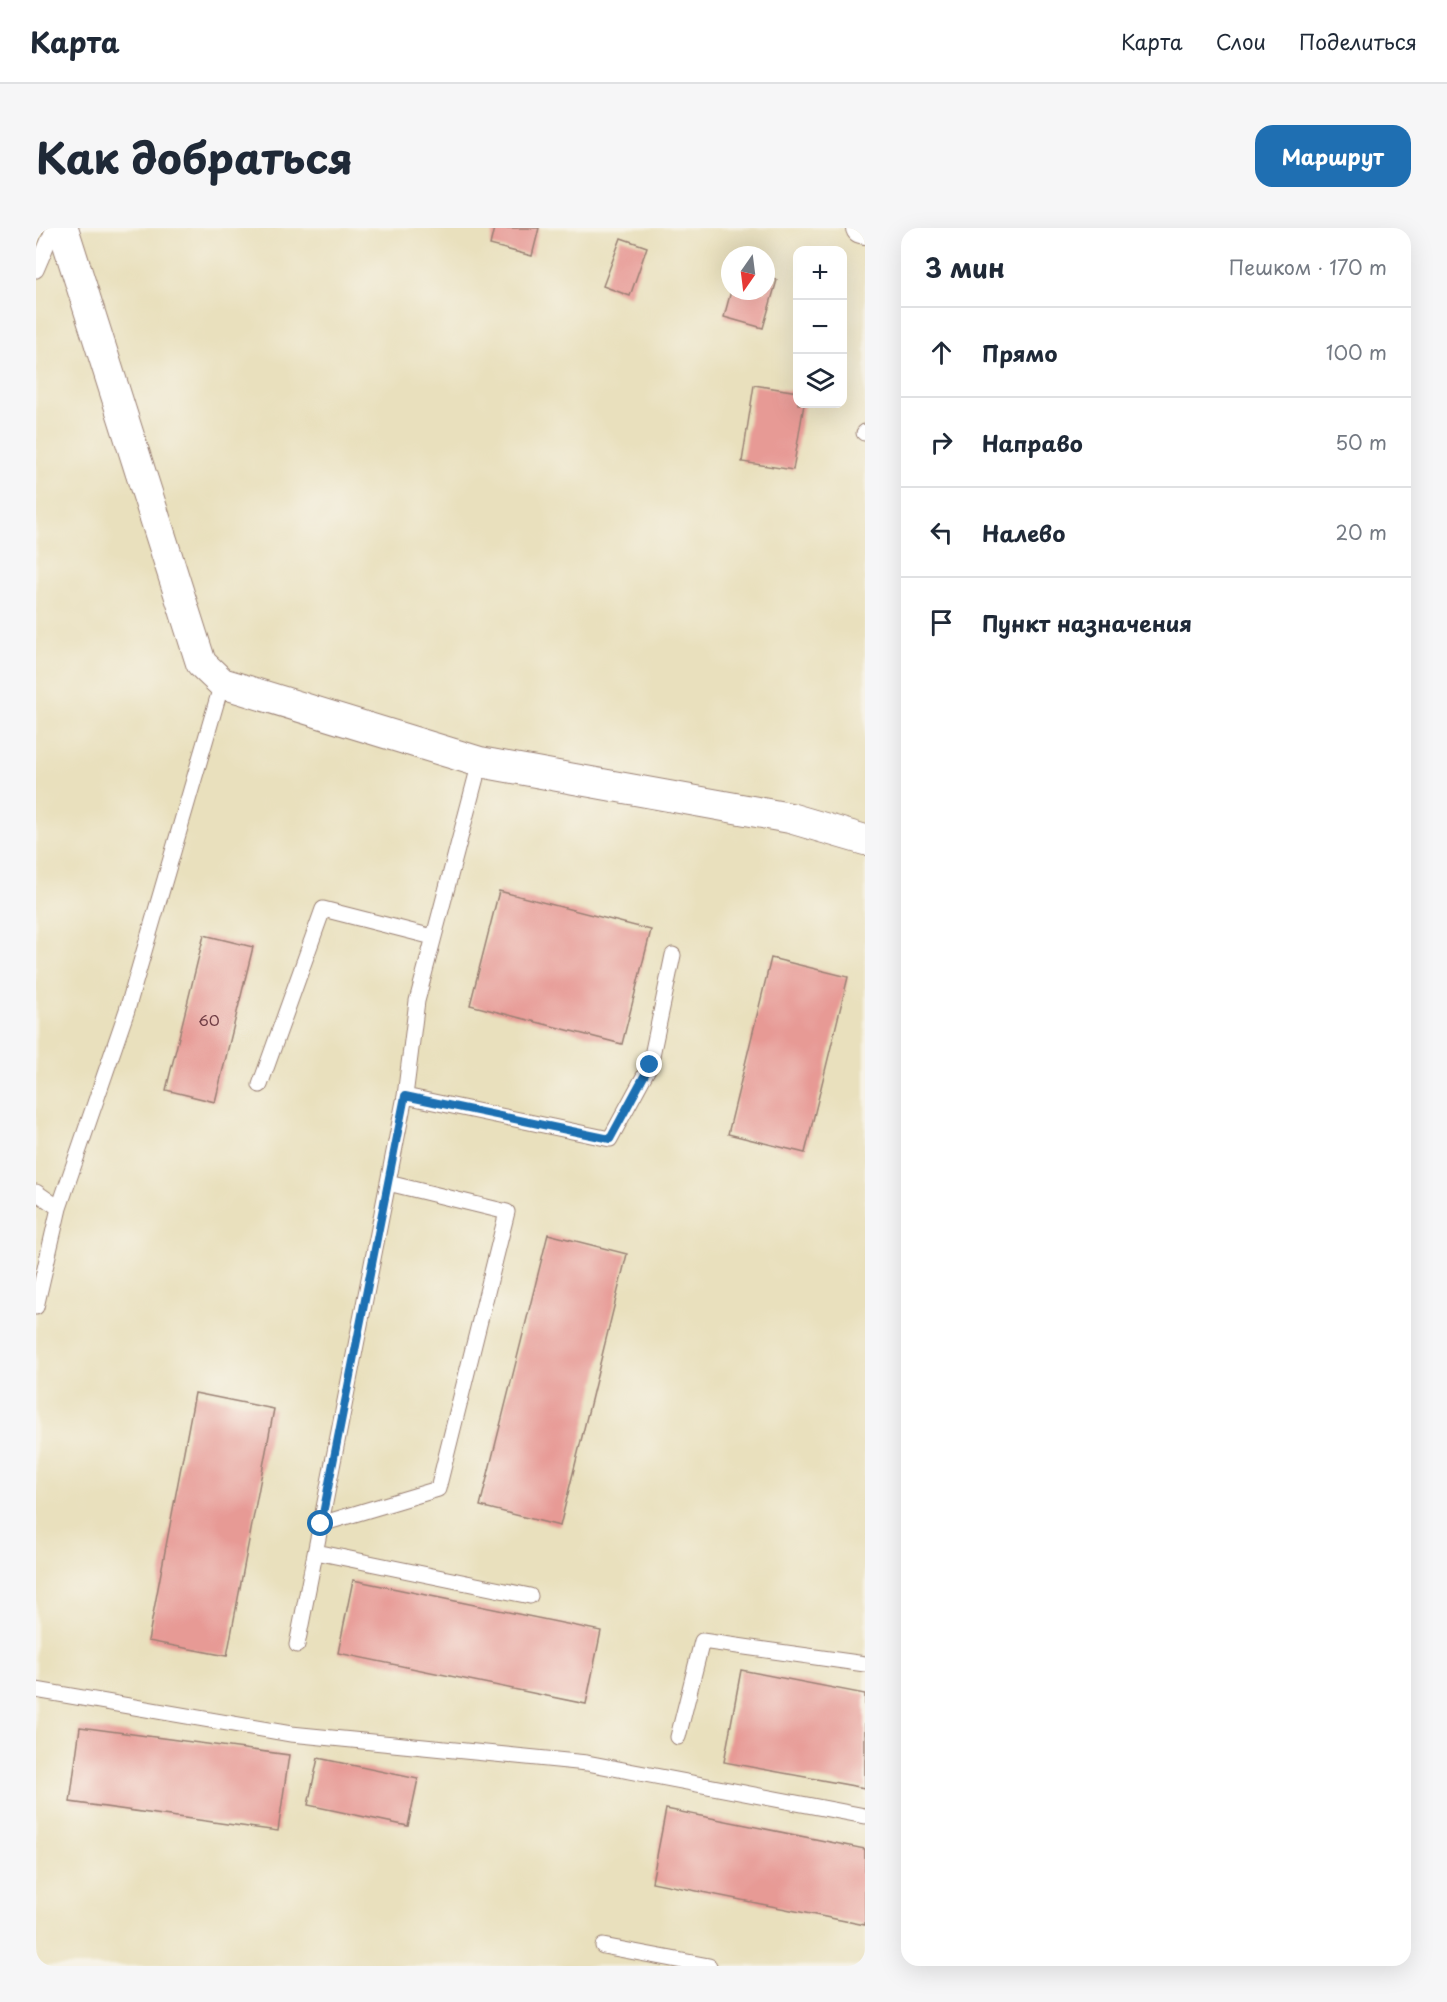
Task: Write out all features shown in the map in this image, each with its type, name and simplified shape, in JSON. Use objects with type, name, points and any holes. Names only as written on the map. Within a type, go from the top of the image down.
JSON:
[{"type":"street","points":[[63,228],[201,663],[222,683],[480,762],[790,818],[865,840]]},
{"type":"lane","points":[[36,270],[54,228]]},
{"type":"lane","points":[[36,1307],[59,1208],[127,1010],[222,683]]},
{"type":"lane","points":[[297,1645],[405,1096],[417,1001],[480,762]]},
{"type":"lane","points":[[260,1085],[323,909],[433,937]]},
{"type":"lane","points":[[405,1096],[610,1139],[650,1065],[673,955]]},
{"type":"lane","points":[[321,1524],[438,1488],[507,1212],[388,1183]]},
{"type":"lane","points":[[36,1192],[59,1208]]},
{"type":"lane","points":[[316,1552],[530,1596]]},
{"type":"lane","points":[[678,1737],[702,1641],[865,1664]]},
{"type":"lane","points":[[36,1690],[291,1734],[587,1763],[865,1816]]},
{"type":"lane","points":[[603,1946],[709,1966]]},
{"type":"building","points":[[494,228],[539,228],[532,256],[490,245]]},
{"type":"building","points":[[621,238],[647,247],[630,296],[603,286]]},
{"type":"building","points":[[729,300],[771,300],[763,328],[724,317]]},
{"type":"building","points":[[754,385],[793,391],[793,408],[803,408],[793,470],[742,462]]},
{"type":"building","points":[[499,891],[651,930],[622,1044],[470,1005]]},
{"type":"building","points":[[204,935],[253,947],[215,1102],[166,1090]]},
{"type":"building","points":[[771,958],[848,977],[805,1153],[728,1134]]},
{"type":"building","points":[[548,1234],[627,1254],[560,1526],[480,1506]]},
{"type":"building","points":[[195,1393],[274,1409],[227,1656],[148,1641]]},
{"type":"building","points":[[353,1580],[601,1631],[586,1704],[338,1653]]},
{"type":"building","points":[[741,1670],[865,1694],[865,1788],[724,1762]]},
{"type":"building","points":[[80,1727],[289,1755],[278,1831],[70,1802]]},
{"type":"building","points":[[318,1758],[418,1779],[408,1826],[308,1805]]},
{"type":"building","points":[[666,1809],[865,1849],[865,1925],[652,1882]]},
{"type":"route","points":[[321,1524],[405,1096],[610,1139],[650,1065]]}]
